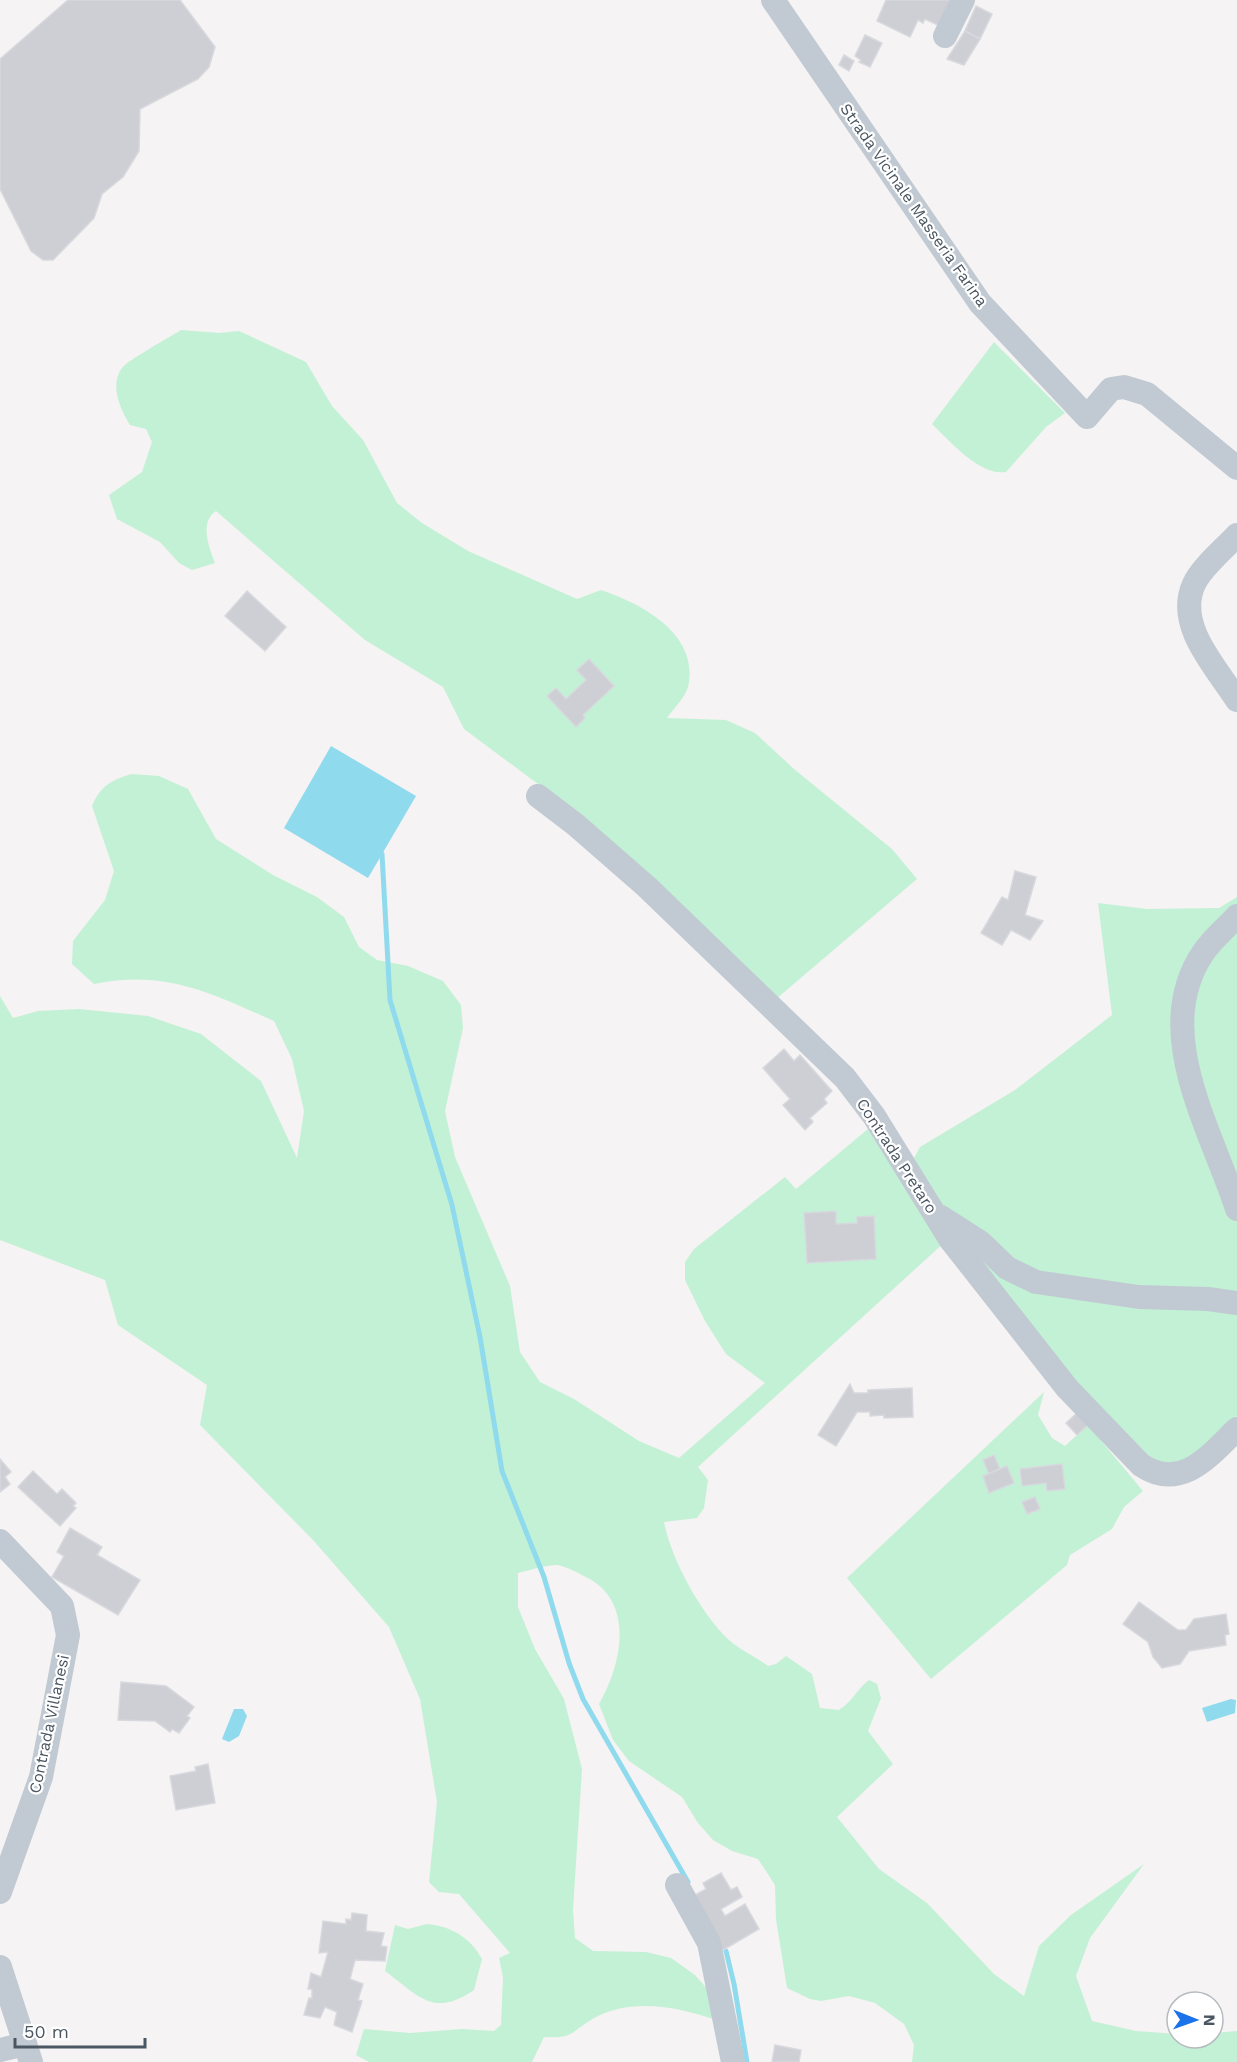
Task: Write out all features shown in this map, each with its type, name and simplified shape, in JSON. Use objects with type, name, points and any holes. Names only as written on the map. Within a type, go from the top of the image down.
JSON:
[{"type":"street","name":"Strada Vicinale Masseria Farina","points":[[773,0],[980,303],[1087,417],[1111,389],[1124,387],[1147,394],[1237,468]]},
{"type":"street","points":[[945,36],[963,0]]},
{"type":"street","points":[[1237,534],[1195,582],[1189,601],[1190,626],[1237,700]]},
{"type":"street","name":"Contrada Pretaro","points":[[538,796],[576,825],[647,887],[845,1078],[874,1116],[950,1239],[1067,1388],[1141,1465],[1154,1473],[1169,1476],[1188,1470],[1200,1464],[1237,1429]]},
{"type":"street","points":[[1237,916],[1203,952],[1192,974],[1182,1005],[1181,1041],[1191,1080],[1237,1209]]},
{"type":"street","points":[[934,1213],[980,1242],[1007,1268],[1036,1282],[1139,1297],[1208,1299],[1237,1303]]},
{"type":"street","name":"Contrada Villanesi","points":[[0,1541],[62,1606],[68,1635],[41,1777],[0,1892]]},
{"type":"street","points":[[676,1885],[709,1943],[733,2062]]},
{"type":"street","points":[[0,1967],[28,2053],[0,2050]]},
{"type":"green space","points":[[181,330],[219,333],[239,331],[306,362],[332,406],[363,440],[397,503],[422,523],[468,551],[577,599],[601,590],[634,604],[665,624],[677,637],[685,652],[689,668],[688,687],[667,718],[726,720],[755,733],[794,769],[892,849],[917,879],[776,999],[573,810],[464,729],[443,687],[365,640],[216,511],[211,516],[207,528],[208,542],[215,563],[192,570],[179,563],[160,542],[117,519],[109,495],[142,472],[152,442],[146,429],[130,425],[123,412],[116,390],[118,375],[132,359]]},
{"type":"green space","points":[[994,342],[1065,413],[1046,427],[1006,472],[996,472],[975,463],[932,424]]},
{"type":"green space","points":[[131,774],[159,776],[188,789],[216,839],[273,875],[317,897],[344,917],[359,947],[377,960],[408,966],[443,981],[461,1005],[463,1028],[445,1111],[455,1157],[510,1286],[520,1352],[540,1382],[574,1399],[639,1441],[679,1458],[765,1383],[726,1354],[705,1321],[685,1280],[685,1262],[694,1249],[785,1177],[796,1189],[868,1129],[946,1241],[698,1467],[708,1480],[704,1508],[697,1518],[664,1522],[673,1552],[698,1601],[718,1629],[733,1644],[768,1666],[776,1664],[786,1656],[812,1674],[820,1708],[839,1710],[869,1680],[877,1684],[881,1698],[868,1731],[893,1764],[837,1817],[879,1869],[927,1903],[994,1974],[1024,1996],[1039,1946],[1071,1915],[1144,1864],[1090,1938],[1076,1976],[1092,2021],[1136,2031],[1165,2033],[1165,2050],[1225,2050],[1225,2032],[1237,2031],[1237,2062],[912,2062],[914,2045],[904,2024],[875,2003],[849,1996],[821,2001],[810,1999],[787,1988],[776,1919],[775,1885],[758,1859],[732,1851],[713,1840],[698,1823],[682,1797],[629,1761],[613,1740],[599,1704],[614,1670],[618,1652],[620,1634],[618,1616],[612,1600],[601,1587],[574,1571],[555,1565],[518,1573],[518,1607],[535,1649],[564,1699],[582,1769],[573,1910],[575,1938],[593,1951],[646,1952],[671,1958],[695,1975],[710,1992],[719,2021],[672,2008],[640,2006],[624,2008],[594,2018],[567,2036],[544,2037],[532,2062],[369,2062],[356,2055],[364,2029],[410,2033],[462,2029],[494,2031],[501,2025],[503,1977],[499,1958],[510,1953],[459,1894],[439,1892],[429,1882],[437,1802],[420,1699],[389,1627],[313,1540],[200,1425],[207,1385],[118,1325],[105,1280],[0,1240],[0,996],[13,1018],[38,1011],[79,1009],[148,1016],[201,1034],[261,1081],[297,1158],[304,1111],[292,1059],[274,1021],[187,986],[143,980],[120,980],[94,984],[72,964],[73,941],[105,900],[114,871],[92,806],[99,793],[118,779]]},
{"type":"green space","points":[[1237,897],[1237,1416],[1188,1465],[1161,1465],[1132,1445],[1078,1390],[937,1202],[914,1158],[920,1147],[1015,1090],[1112,1015],[1098,903],[1147,909],[1219,908]]},
{"type":"green space","points":[[1044,1392],[1038,1415],[1052,1438],[1065,1446],[1088,1425],[1143,1491],[1124,1507],[1112,1529],[1070,1555],[1067,1565],[931,1679],[847,1578]]},
{"type":"green space","points":[[427,1924],[444,1927],[459,1934],[472,1945],[482,1959],[474,1990],[460,1998],[437,2003],[427,2000],[385,1971],[395,1925],[408,1929]]},
{"type":"water","points":[[331,746],[416,796],[368,878],[284,828]]},
{"type":"water","points":[[1231,1699],[1236,1700],[1235,1713],[1207,1722],[1202,1708]]},
{"type":"water","points":[[234,1709],[243,1709],[247,1716],[239,1736],[229,1742],[222,1739]]},
{"type":"building","points":[[68,0],[180,0],[215,47],[209,67],[198,79],[140,109],[139,151],[123,177],[102,194],[94,218],[53,260],[43,260],[31,251],[0,189],[0,59]]},
{"type":"building","points":[[886,0],[958,0],[944,28],[925,19],[923,23],[918,20],[910,37],[877,21]]},
{"type":"building","points":[[976,6],[992,14],[980,39],[965,31]]},
{"type":"building","points":[[965,31],[980,39],[964,65],[947,59]]},
{"type":"building","points":[[865,35],[882,43],[870,67],[859,62],[861,60],[855,56]]},
{"type":"building","points":[[844,55],[854,61],[849,71],[839,65]]},
{"type":"building","points":[[247,591],[286,627],[265,651],[225,616]]},
{"type":"building","points":[[589,659],[614,686],[583,715],[585,718],[576,727],[547,696],[556,688],[566,699],[586,680],[577,670]]},
{"type":"building","points":[[1015,871],[1036,877],[1025,915],[1043,921],[1030,940],[1011,930],[1002,945],[981,933],[1002,897],[1008,900]]},
{"type":"building","points":[[784,1049],[794,1061],[800,1055],[832,1091],[824,1099],[827,1103],[810,1118],[813,1122],[805,1130],[783,1105],[790,1099],[763,1068]]},
{"type":"building","points":[[836,1211],[836,1224],[857,1223],[857,1217],[874,1216],[876,1259],[807,1263],[804,1213]]},
{"type":"building","points":[[850,1384],[854,1393],[912,1388],[913,1417],[884,1418],[884,1415],[870,1416],[870,1412],[857,1412],[836,1446],[818,1435]]},
{"type":"building","points":[[1077,1413],[1088,1425],[1077,1435],[1066,1423]]},
{"type":"building","points":[[994,1455],[1000,1469],[989,1474],[983,1460]]},
{"type":"building","points":[[0,1459],[11,1472],[5,1477],[10,1484],[0,1492]]},
{"type":"building","points":[[1062,1464],[1065,1489],[1047,1491],[1046,1483],[1022,1486],[1020,1469]]},
{"type":"building","points":[[1007,1466],[1014,1483],[989,1493],[983,1476]]},
{"type":"building","points":[[33,1471],[57,1494],[62,1489],[76,1503],[73,1506],[76,1508],[60,1526],[18,1487]]},
{"type":"building","points":[[1035,1497],[1040,1509],[1027,1514],[1022,1502]]},
{"type":"building","points":[[70,1528],[102,1547],[97,1555],[140,1580],[118,1615],[52,1577],[64,1556],[57,1552]]},
{"type":"building","points":[[1139,1602],[1178,1630],[1186,1630],[1194,1619],[1226,1614],[1229,1634],[1225,1635],[1226,1645],[1189,1651],[1180,1664],[1162,1668],[1153,1657],[1148,1642],[1123,1624]]},
{"type":"building","points":[[121,1682],[166,1686],[194,1707],[187,1716],[190,1718],[179,1733],[172,1729],[170,1732],[155,1721],[118,1720]]},
{"type":"building","points":[[208,1764],[215,1803],[176,1810],[170,1776],[196,1771],[195,1767]]},
{"type":"building","points":[[721,1873],[731,1890],[737,1887],[742,1897],[721,1909],[725,1916],[745,1904],[759,1929],[718,1953],[688,1899],[706,1889],[703,1883]]},
{"type":"building","points":[[352,1913],[367,1915],[366,1931],[384,1933],[381,1946],[387,1947],[385,1961],[355,1960],[350,1979],[363,1984],[358,2000],[362,2001],[352,2032],[334,2025],[337,2012],[325,2007],[320,2018],[304,2015],[309,1998],[312,1998],[312,1989],[308,1989],[311,1973],[321,1977],[328,1952],[319,1953],[323,1921],[346,1924],[346,1919],[351,1920]]},
{"type":"building","points":[[775,2045],[801,2050],[799,2062],[772,2062]]},
{"type":"waterway","points":[[382,854],[390,1000],[452,1205],[480,1337],[502,1471],[544,1577],[569,1663],[583,1699],[688,1882]]},
{"type":"waterway","points":[[726,1951],[747,2062]]}]
